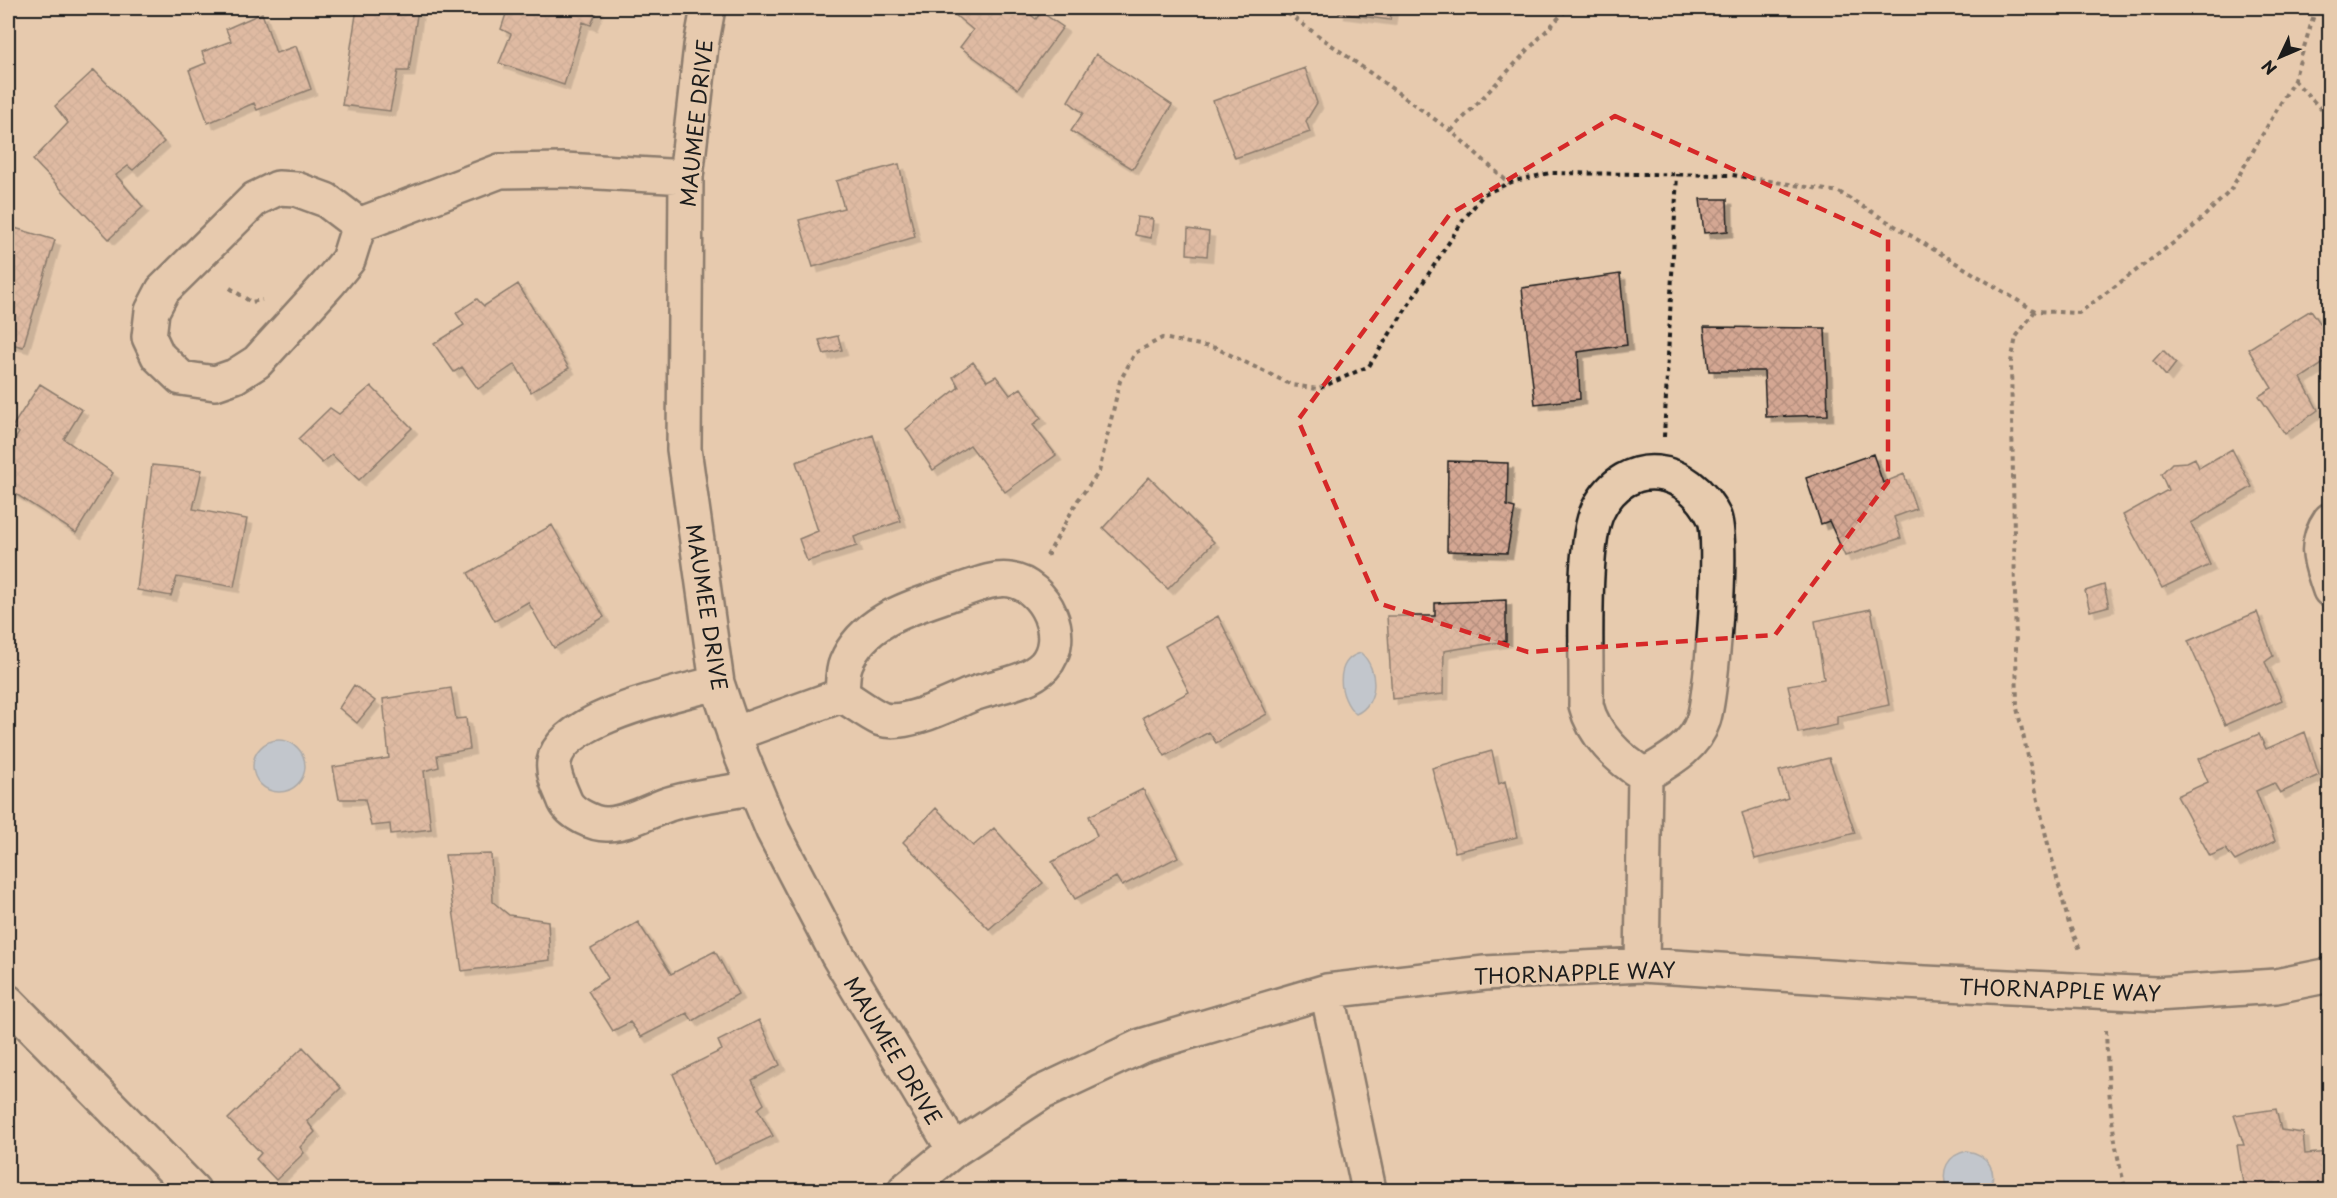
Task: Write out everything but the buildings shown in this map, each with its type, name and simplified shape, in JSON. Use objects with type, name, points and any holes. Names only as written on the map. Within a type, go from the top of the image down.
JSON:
[{"type":"street","name":"MAUMEE DRIVE","points":[[708,8],[701,46],[686,177],[684,449],[717,683],[754,787],[773,831],[837,954],[954,1150]]},
{"type":"street","points":[[359,225],[500,171],[575,171],[686,177]]},
{"type":"street","points":[[278,188],[296,189],[327,200],[359,225],[348,260],[257,362],[235,376],[215,383],[181,378],[158,356],[149,337],[152,311],[163,290],[255,199],[278,188]]},
{"type":"street","points":[[1653,471],[1674,475],[1697,490],[1716,519],[1715,630],[1709,697],[1703,721],[1693,740],[1674,758],[1645,775],[1629,766],[1589,719],[1586,705],[1589,557],[1598,511],[1613,490],[1631,479],[1653,471]]},
{"type":"street","points":[[2330,520],[2323,530],[2318,552],[2330,590]]},
{"type":"street","points":[[1011,579],[1044,604],[1055,623],[1054,644],[1044,665],[1022,679],[968,695],[946,707],[902,718],[883,719],[842,695],[845,664],[865,635],[900,612],[995,580],[1011,579]]},
{"type":"street","points":[[717,683],[630,708],[567,738],[554,762],[557,782],[567,806],[587,819],[606,825],[627,820],[669,804],[754,787]]},
{"type":"street","points":[[734,734],[842,695]]},
{"type":"street","points":[[1642,965],[1645,775]]},
{"type":"street","name":"THORNAPPLE WAY","points":[[905,1191],[954,1150],[1041,1093],[1141,1046],[1327,991],[1485,973],[1642,965],[2157,994],[2276,986],[2330,975]]},
{"type":"street","points":[[1327,991],[1369,1191]]},
{"type":"street","points":[[8,1002],[193,1191]]},
{"type":"path","points":[[1280,8],[1451,131],[1509,183]]},
{"type":"path","points":[[1451,131],[1568,8]]},
{"type":"path","points":[[1023,586],[1047,556],[1078,500],[1099,472],[1120,381],[1135,353],[1162,338],[1216,348],[1292,385],[1318,388],[1345,379],[1369,366],[1464,219],[1484,194],[1509,183],[1550,173],[1732,175],[1839,192],[2035,311],[2079,313],[2188,232],[2230,191],[2294,80],[2316,8]]},
{"type":"path","points":[[2294,80],[2330,119]]},
{"type":"path","points":[[1662,474],[1677,174]]},
{"type":"path","points":[[2035,311],[2016,338],[2011,362],[2017,708],[2069,924],[2098,992],[2106,1028],[2108,1079],[2119,1165],[2126,1191]]},
{"type":"highlighted area","points":[[1615,116],[1888,239],[1888,482],[1775,635],[1528,652],[1378,603],[1298,420],[1450,214]]},
{"type":"water","points":[[1361,653],[1371,668],[1374,686],[1369,702],[1356,714],[1345,699],[1341,680],[1346,663]]},
{"type":"water","points":[[279,740],[289,742],[297,748],[303,756],[305,766],[303,776],[297,784],[289,790],[279,792],[269,790],[261,784],[255,776],[253,766],[255,756],[261,748],[269,742]]},
{"type":"water","points":[[1967,1151],[1980,1156],[1990,1164],[1993,1176],[1988,1190],[1947,1189],[1944,1176],[1947,1165],[1954,1156]]}]
